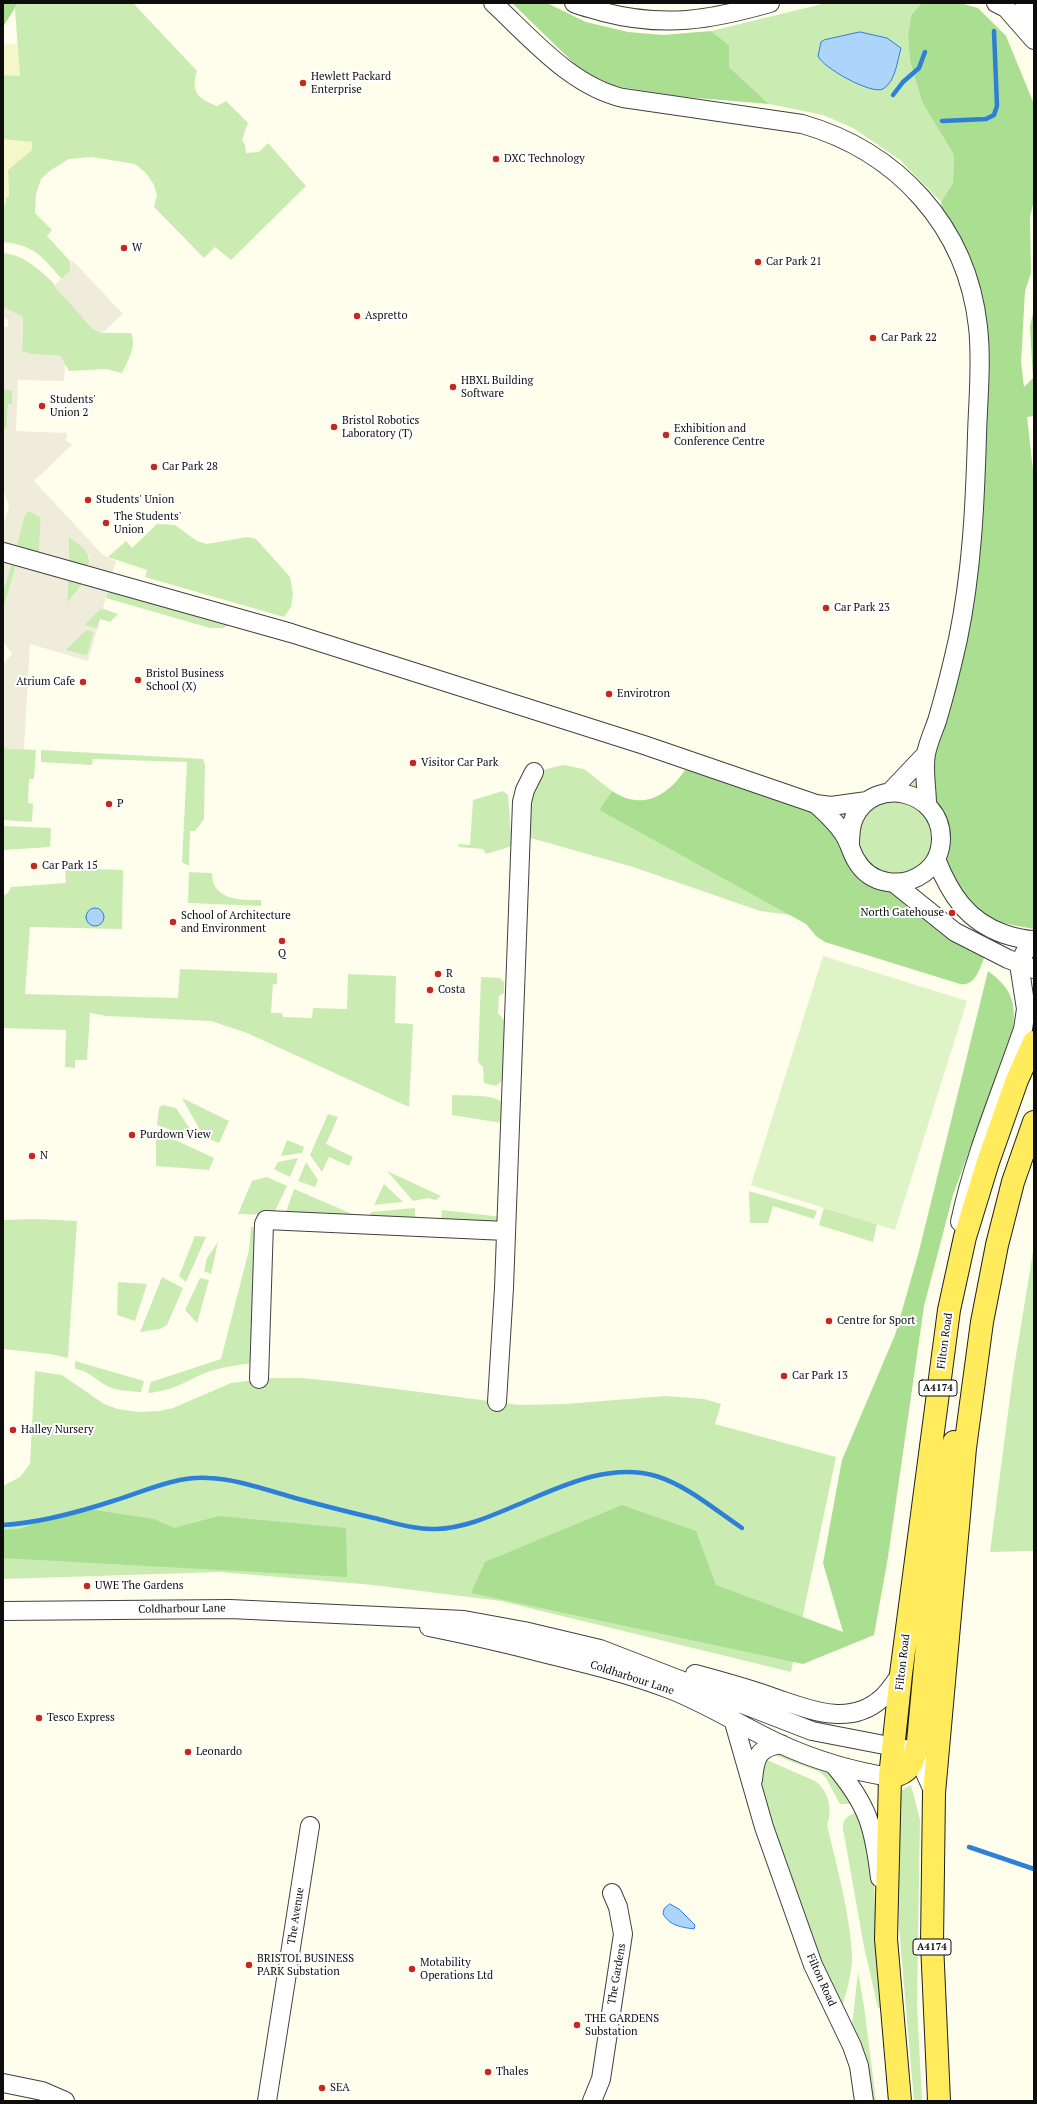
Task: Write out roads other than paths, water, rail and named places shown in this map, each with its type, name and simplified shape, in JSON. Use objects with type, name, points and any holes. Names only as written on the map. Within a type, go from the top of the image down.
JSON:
[{"type":"main road","name":"Filton Road","points":[[892,1746],[949,1310],[966,1237],[988,1162],[1012,1095],[1034,1042]]},
{"type":"main road","name":"A4174","points":[[939,2101],[932,1944],[934,1793],[965,1448],[974,1376],[997,1245],[1014,1182],[1034,1122]]},
{"type":"main road","points":[[890,1777],[904,1773],[913,1762],[915,1754],[924,1691],[939,1522],[950,1455],[974,1376]]},
{"type":"main road","name":"A4174","points":[[892,1746],[886,1939],[900,2101]]},
{"type":"street","points":[[493,3],[574,76],[600,91],[622,98],[795,122],[827,131],[851,143],[886,164],[916,191],[930,208],[945,231],[967,276],[978,327],[976,501],[967,584],[958,640],[945,694],[925,755],[927,804]]},
{"type":"street","points":[[574,3],[624,17],[669,22],[726,15],[770,3]]},
{"type":"street","points":[[996,3],[1006,8],[1032,36]]},
{"type":"street","points":[[1025,3],[1024,10],[1032,36]]},
{"type":"street","points":[[3,552],[111,581],[291,633],[576,723],[816,804],[831,806],[867,801],[878,795],[890,792],[904,792],[916,796],[927,804],[936,816],[941,830],[941,845],[936,859],[928,870],[918,877],[906,882],[894,883],[879,880],[865,872],[856,860],[850,845],[837,824],[816,804]]},
{"type":"street","points":[[890,792],[925,755]]},
{"type":"street","points":[[497,1402],[506,1231],[522,802],[525,790],[534,772]]},
{"type":"street","points":[[850,845],[850,832],[854,819],[867,801]]},
{"type":"street","points":[[936,859],[949,889],[963,908],[972,916],[997,932],[1032,940],[1027,966],[1025,1019],[969,1182],[955,1250],[949,1310]]},
{"type":"street","points":[[894,883],[955,932],[1027,966]]},
{"type":"street","points":[[259,1379],[264,1224],[266,1220],[506,1231]]},
{"type":"street","name":"Coldharbour Lane","points":[[3,1611],[230,1608],[464,1620],[600,1649],[812,1731],[846,1739],[892,1746],[915,1754]]},
{"type":"street","name":"Coldharbour Lane","points":[[361,1615],[471,1635],[617,1672],[669,1689],[733,1719],[781,1744],[834,1765],[890,1777]]},
{"type":"street","points":[[600,1649],[716,1679],[830,1715],[855,1713],[875,1704],[889,1691],[901,1674]]},
{"type":"street","name":"Filton Road","points":[[733,1719],[753,1789],[812,1965],[852,2046],[859,2066],[864,2101]]},
{"type":"street","name":"Filton Road","points":[[753,1789],[754,1765],[758,1756],[765,1749],[781,1744]]},
{"type":"street","points":[[915,1754],[926,1772],[934,1793]]},
{"type":"street","points":[[834,1765],[862,1803],[875,1839],[886,1939]]},
{"type":"street","name":"The Avenue","points":[[267,2101],[310,1826]]},
{"type":"street","name":"The Gardens","points":[[592,2101],[601,2079],[624,1934],[618,1907],[612,1893]]},
{"type":"street","points":[[3,2083],[42,2091],[65,2101]]},
{"type":"water","points":[[860,32],[887,38],[901,48],[891,81],[883,89],[877,90],[868,88],[848,79],[828,67],[818,56],[821,42],[824,40]]},
{"type":"water","points":[[95,908],[101,911],[104,917],[101,923],[95,926],[89,923],[86,917],[89,911]]},
{"type":"water","points":[[670,1904],[679,1909],[695,1925],[694,1929],[676,1925],[666,1918],[663,1914],[664,1909]]},
{"type":"waterway","points":[[942,121],[986,119],[994,115],[997,106],[994,31]]},
{"type":"waterway","points":[[893,95],[903,82],[919,68],[925,52]]},
{"type":"waterway","points":[[3,1525],[31,1522],[73,1513],[159,1485],[183,1479],[208,1478],[230,1480],[263,1488],[295,1498],[405,1526],[436,1529],[478,1521],[585,1478],[620,1472],[638,1472],[668,1480],[701,1499],[742,1528]]},
{"type":"waterway","points":[[969,1847],[1034,1869]]},
{"type":"place","name":"Hewlett Packard Enterprise","points":[[303,83]]},
{"type":"place","name":"DXC Technology","points":[[496,159]]},
{"type":"place","name":"W","points":[[124,248]]},
{"type":"place","name":"Car Park 21","points":[[758,262]]},
{"type":"place","name":"Aspretto","points":[[357,316]]},
{"type":"place","name":"Car Park 22","points":[[873,338]]},
{"type":"place","name":"HBXL Building Software","points":[[453,387]]},
{"type":"place","name":"Students' Union 2","points":[[42,406]]},
{"type":"place","name":"Bristol Robotics Laboratory (T)","points":[[334,427]]},
{"type":"place","name":"Exhibition and Conference Centre","points":[[666,435]]},
{"type":"place","name":"Car Park 28","points":[[154,467]]},
{"type":"place","name":"Students' Union","points":[[88,500]]},
{"type":"place","name":"The Students' Union","points":[[106,523]]},
{"type":"place","name":"Car Park 23","points":[[826,608]]},
{"type":"place","name":"Bristol Business School (X)","points":[[138,680]]},
{"type":"place","name":"Atrium Cafe","points":[[83,682]]},
{"type":"place","name":"Envirotron","points":[[609,694]]},
{"type":"place","name":"Visitor Car Park","points":[[413,763]]},
{"type":"place","name":"P","points":[[109,804]]},
{"type":"place","name":"Car Park 15","points":[[34,866]]},
{"type":"place","name":"North Gatehouse","points":[[952,913]]},
{"type":"place","name":"School of Architecture and Environment","points":[[173,922]]},
{"type":"place","name":"Q","points":[[282,941]]},
{"type":"place","name":"R","points":[[438,974]]},
{"type":"place","name":"Costa","points":[[430,990]]},
{"type":"place","name":"Purdown View","points":[[132,1135]]},
{"type":"place","name":"N","points":[[32,1156]]},
{"type":"place","name":"Centre for Sport","points":[[829,1321]]},
{"type":"place","name":"Car Park 13","points":[[784,1376]]},
{"type":"place","name":"Halley Nursery","points":[[13,1430]]},
{"type":"place","name":"UWE The Gardens","points":[[87,1586]]},
{"type":"place","name":"Tesco Express","points":[[39,1718]]},
{"type":"place","name":"Leonardo","points":[[188,1752]]},
{"type":"place","name":"BRISTOL BUSINESS PARK Substation","points":[[249,1965]]},
{"type":"place","name":"Motability Operations Ltd","points":[[412,1969]]},
{"type":"place","name":"THE GARDENS Substation","points":[[577,2025]]},
{"type":"place","name":"Thales","points":[[488,2072]]},
{"type":"place","name":"SEA","points":[[322,2088]]}]
